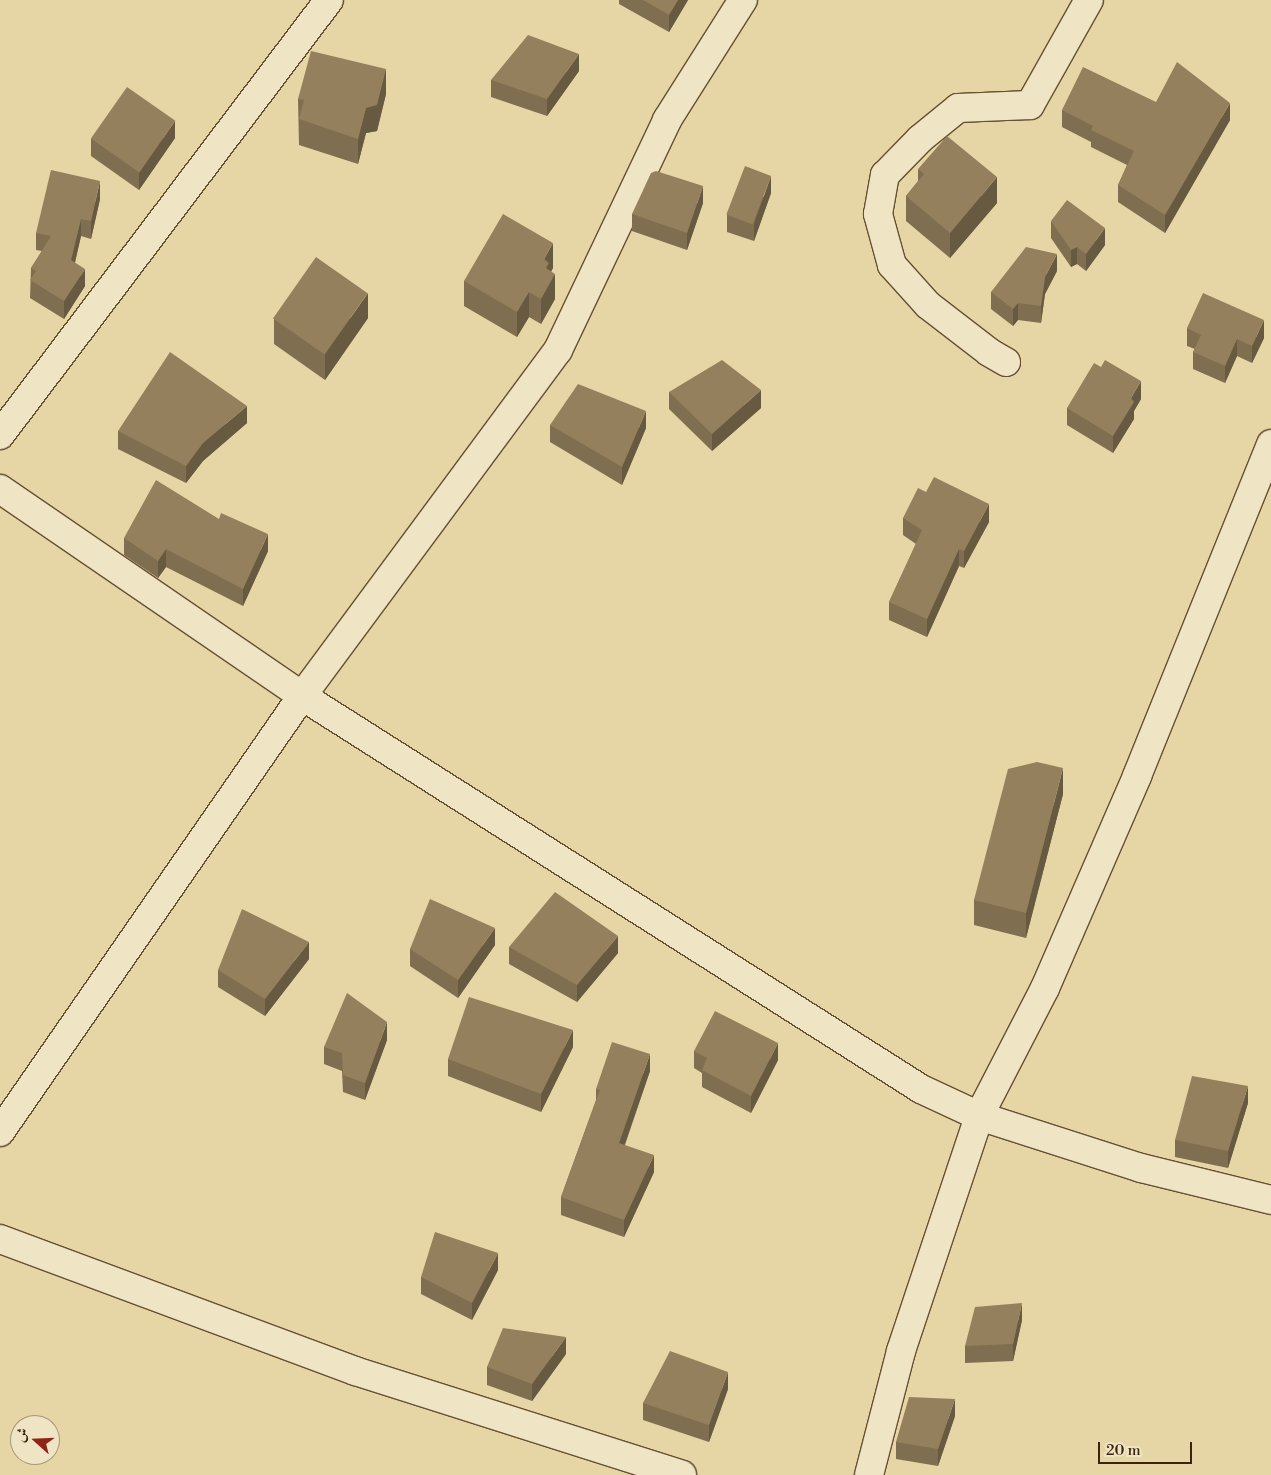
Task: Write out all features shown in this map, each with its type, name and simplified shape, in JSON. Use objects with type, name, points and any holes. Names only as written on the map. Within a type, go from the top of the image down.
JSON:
[{"type":"street","points":[[0,435],[328,0]]},
{"type":"street","points":[[0,1132],[302,696],[558,350],[668,120],[743,0]]},
{"type":"street","points":[[1006,362],[989,352],[928,304],[892,265],[878,214],[885,176],[920,139],[958,108],[1030,105],[1089,0]]},
{"type":"street","points":[[869,1475],[901,1351],[979,1116],[1060,952],[1137,776],[1271,444]]},
{"type":"street","points":[[0,489],[302,696],[921,1089],[979,1116],[1141,1168],[1271,1200]]},
{"type":"street","points":[[0,1239],[355,1371],[682,1475]]},
{"type":"building","points":[[643,0],[678,0],[669,15]]},
{"type":"building","points":[[528,35],[579,54],[547,99],[491,80]]},
{"type":"building","points":[[311,51],[386,69],[377,105],[366,108],[358,139],[299,119],[304,100],[298,99]]},
{"type":"building","points":[[1177,62],[1230,103],[1165,215],[1118,185],[1134,151],[1091,130],[1093,126],[1062,110],[1083,67],[1156,102]]},
{"type":"building","points":[[127,87],[175,121],[139,172],[91,139]]},
{"type":"building","points":[[947,136],[997,177],[950,233],[906,196],[924,174],[918,169]]},
{"type":"building","points":[[745,166],[771,176],[753,225],[726,215]]},
{"type":"building","points":[[51,170],[100,181],[91,221],[81,219],[71,260],[85,269],[64,301],[30,280],[36,271],[31,268],[51,236],[36,233]]},
{"type":"building","points":[[656,171],[703,186],[687,233],[632,214],[651,173]]},
{"type":"building","points":[[1067,200],[1105,228],[1086,254],[1077,247],[1071,250],[1051,221]]},
{"type":"building","points":[[503,214],[553,243],[544,259],[549,263],[546,268],[555,274],[541,299],[529,292],[517,312],[464,281]]},
{"type":"building","points":[[1026,247],[1057,254],[1045,277],[1041,306],[1018,303],[1013,309],[991,292]]},
{"type":"building","points":[[316,257],[368,293],[325,355],[273,318]]},
{"type":"building","points":[[1203,293],[1264,320],[1252,346],[1237,339],[1225,366],[1193,352],[1201,335],[1187,328]]},
{"type":"building","points":[[170,352],[247,406],[203,443],[186,466],[118,431]]},
{"type":"building","points":[[722,360],[761,390],[712,434],[669,392]]},
{"type":"building","points":[[1105,360],[1141,381],[1131,398],[1134,402],[1113,436],[1067,408],[1094,363],[1101,367]]},
{"type":"building","points":[[578,384],[646,411],[622,467],[550,425]]},
{"type":"building","points":[[934,477],[989,504],[964,551],[959,549],[927,619],[889,602],[922,530],[903,518],[918,488],[926,492]]},
{"type":"building","points":[[156,480],[219,519],[221,513],[268,534],[243,589],[166,549],[158,561],[124,538]]},
{"type":"building","points":[[1037,762],[1063,768],[1026,913],[974,900],[1008,769]]},
{"type":"building","points":[[555,892],[618,936],[577,985],[509,947]]},
{"type":"building","points":[[430,899],[495,928],[458,980],[410,949]]},
{"type":"building","points":[[242,909],[309,942],[265,999],[218,970]]},
{"type":"building","points":[[347,993],[387,1022],[365,1083],[343,1075],[342,1053],[324,1047]]},
{"type":"building","points":[[469,997],[573,1030],[541,1094],[448,1059]]},
{"type":"building","points":[[715,1011],[778,1043],[751,1096],[702,1070],[707,1058],[694,1051]]},
{"type":"building","points":[[612,1042],[650,1054],[619,1143],[654,1155],[624,1220],[561,1197],[600,1090],[596,1089]]},
{"type":"building","points":[[1192,1076],[1248,1086],[1228,1151],[1175,1140]]},
{"type":"building","points":[[435,1232],[498,1253],[472,1303],[421,1277]]},
{"type":"building","points":[[1022,1303],[1013,1344],[965,1346],[975,1307]]},
{"type":"building","points":[[503,1328],[566,1337],[532,1384],[487,1367]]},
{"type":"building","points":[[670,1351],[728,1372],[709,1425],[643,1403]]},
{"type":"building","points":[[909,1397],[955,1399],[938,1449],[896,1442]]}]
